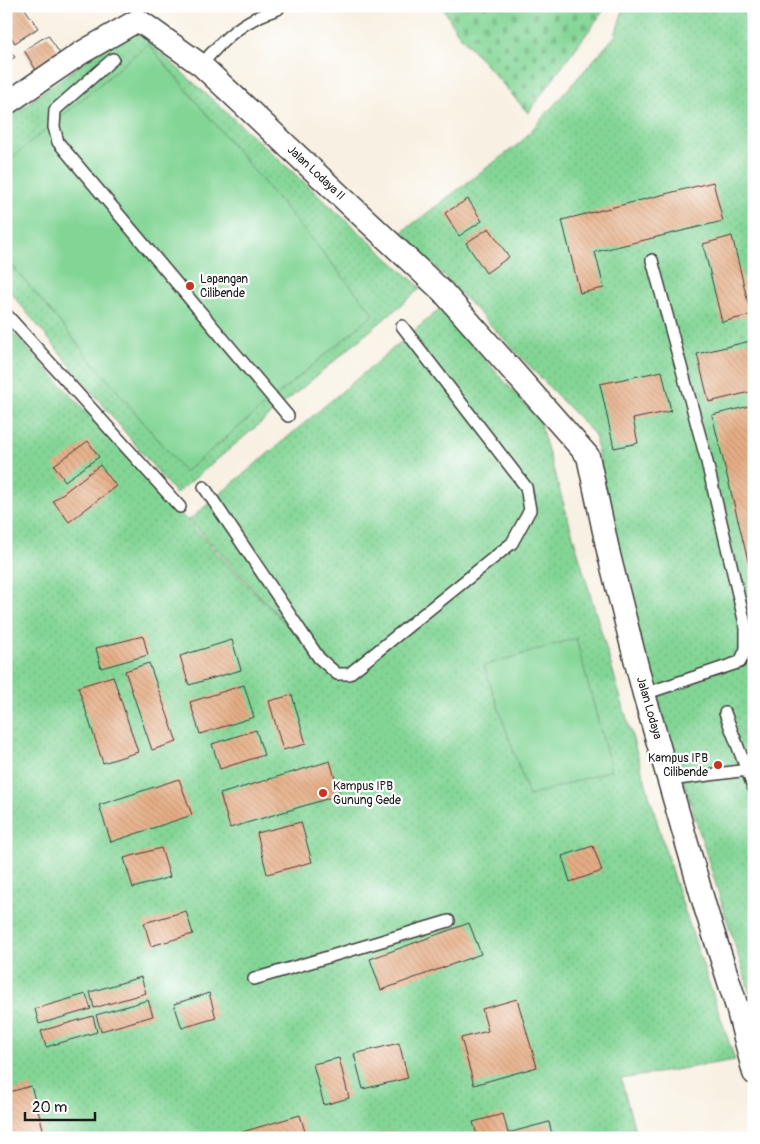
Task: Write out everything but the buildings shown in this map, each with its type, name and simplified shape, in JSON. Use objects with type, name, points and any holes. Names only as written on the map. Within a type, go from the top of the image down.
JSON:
[{"type":"street","name":"Jalan Lodaya II","points":[[6,104],[82,53],[138,20],[201,65],[442,292],[588,456]]},
{"type":"street","name":"Jalan Lodaya","points":[[588,456],[609,555],[644,694],[754,1073]]},
{"type":"lane","points":[[201,65],[220,43],[240,26],[256,16],[278,9]]},
{"type":"lane","points":[[113,59],[55,110],[54,127],[58,142],[288,416]]},
{"type":"lane","points":[[644,694],[740,662],[746,649],[746,635],[706,458],[652,260]]},
{"type":"lane","points":[[6,314],[180,507]]},
{"type":"lane","points":[[204,487],[319,658],[337,674],[349,674],[512,543],[530,510],[526,487],[402,326]]},
{"type":"lane","points":[[725,713],[754,789]]},
{"type":"lane","points":[[670,780],[748,770]]},
{"type":"lane","points":[[254,979],[448,921]]},
{"type":"green space","points":[[442,6],[607,6],[528,113],[457,32]]},
{"type":"green space","name":"Kampus IPB Cilibende","points":[[624,6],[754,6],[754,1006],[641,645],[605,494],[595,435],[402,232],[521,142],[615,36]]},
{"type":"green space","name":"Lapangan Cilibende","points":[[132,27],[421,288],[176,494],[6,287],[6,119]]},
{"type":"green space","name":"Lapangan Cilibende","points":[[148,44],[374,314],[185,472],[6,258],[6,163]]},
{"type":"green space","name":"Kampus IPB Gunung Gede","points":[[440,309],[539,420],[674,879],[735,1060],[621,1079],[637,1138],[6,1138],[6,325],[220,556],[305,644],[189,520]]},
{"type":"green space","points":[[576,638],[611,770],[529,796],[484,666]]},
{"type":"place","name":"Lapangan Cilibende","points":[[190,286]]},
{"type":"place","name":"Kampus IPB Cilibende","points":[[718,765]]},
{"type":"place","name":"Kampus IPB Gunung Gede","points":[[323,793]]}]
